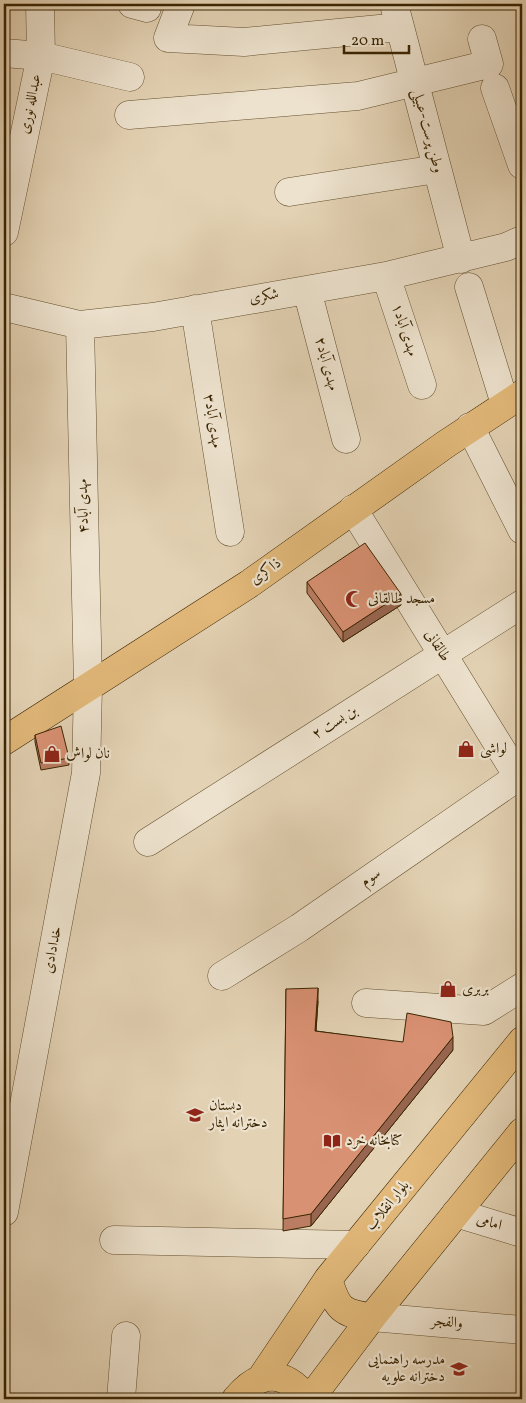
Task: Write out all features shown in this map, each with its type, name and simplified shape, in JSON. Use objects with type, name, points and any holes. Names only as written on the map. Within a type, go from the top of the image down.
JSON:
[{"type":"main road","name":"ذاکری","points":[[4,741],[249,584],[470,427],[514,399]]},
{"type":"main road","name":"بلوار انقلاب","points":[[236,1399],[246,1388],[262,1377],[328,1279],[522,1041]]},
{"type":"main road","points":[[262,1377],[284,1379],[299,1389],[309,1399],[372,1317],[522,1132]]},
{"type":"main road","points":[[328,1279],[335,1302],[352,1315],[372,1317]]},
{"type":"street","name":"عبدالله نوری","points":[[4,232],[41,56],[40,4]]},
{"type":"street","points":[[181,4],[168,38],[244,42],[397,15]]},
{"type":"street","name":"وطن پرست-عبیلی","points":[[397,15],[461,259]]},
{"type":"street","points":[[130,115],[358,96],[489,64],[482,39]]},
{"type":"street","points":[[4,53],[41,56],[130,77]]},
{"type":"street","points":[[495,88],[522,164]]},
{"type":"street","points":[[289,192],[437,169]]},
{"type":"street","name":"شکری","points":[[4,307],[80,325],[195,310],[386,276],[461,259],[506,247],[522,240]]},
{"type":"street","name":"مهدی آباد۱","points":[[386,276],[422,385]]},
{"type":"street","points":[[469,287],[514,399]]},
{"type":"street","name":"مهدی آباد۲","points":[[307,290],[346,439]]},
{"type":"street","name":"مهدی آباد۳","points":[[195,310],[230,532]]},
{"type":"street","name":"مهدی آباد۴","points":[[80,325],[88,686]]},
{"type":"street","points":[[470,427],[522,530]]},
{"type":"street","name":"طالقانی","points":[[353,509],[521,778]]},
{"type":"street","name":"بن بست ۲","points":[[148,842],[522,604]]},
{"type":"street","name":"خدادادی","points":[[4,1212],[86,773],[88,686]]},
{"type":"street","name":"سوم","points":[[222,976],[299,928],[521,778]]},
{"type":"street","points":[[366,1003],[484,1011],[522,987]]},
{"type":"street","name":"امامی","points":[[456,1214],[522,1232]]},
{"type":"street","points":[[114,1240],[356,1245]]},
{"type":"street","name":"والفجر","points":[[372,1317],[522,1330]]},
{"type":"street","points":[[121,1399],[126,1336]]},
{"type":"building","name":"مسجد طالقانی","points":[[365,543],[401,594],[343,632],[307,582]]},
{"type":"building","name":"نان لواش","points":[[61,726],[69,758],[41,763],[35,735]]},
{"type":"building","name":"کتابخانه خرد","points":[[318,988],[315,1031],[403,1042],[407,1013],[451,1022],[453,1037],[311,1214],[283,1219],[286,989]]},
{"type":"place","name":"مسجد طالقانی","points":[[354,599]]},
{"type":"place","name":"لواشی","points":[[466,749]]},
{"type":"place","name":"نان لواش","points":[[52,754]]},
{"type":"place","name":"بربری","points":[[448,989]]},
{"type":"place","name":"دبستان دخترانه ایثار","points":[[195,1115]]},
{"type":"place","name":"کتابخانه خرد","points":[[332,1141]]},
{"type":"place","name":"مدرسه راهنمایی دخترانه علویه","points":[[459,1369]]}]
